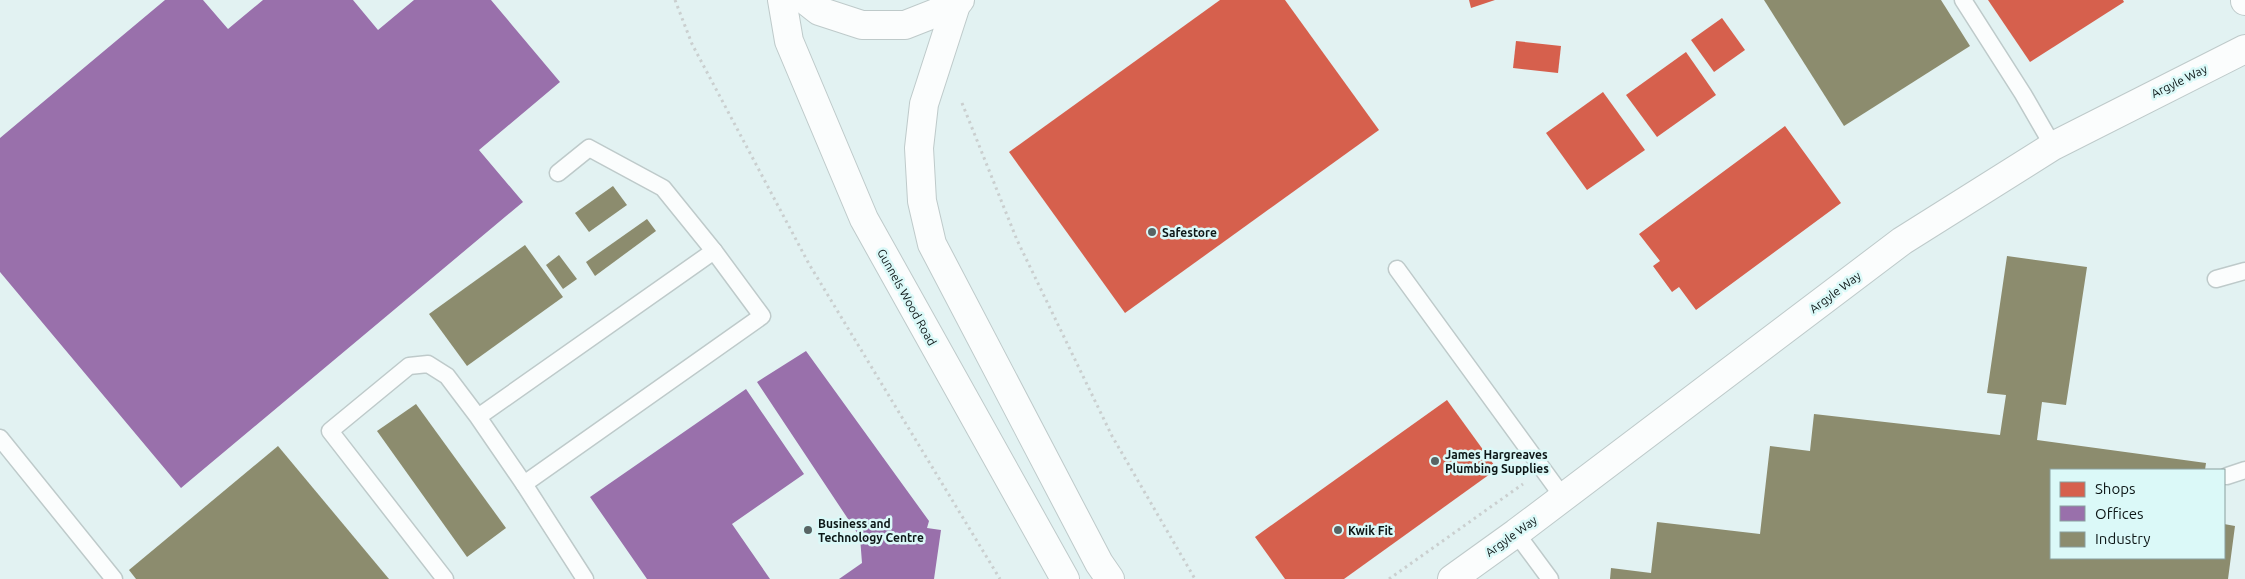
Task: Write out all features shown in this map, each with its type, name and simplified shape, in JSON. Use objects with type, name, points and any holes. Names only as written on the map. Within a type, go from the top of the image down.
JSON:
[{"type":"main road","name":"Gunnels Wood Road","points":[[782,0],[789,41],[864,219],[1065,579]]},
{"type":"main road","points":[[805,0],[819,11],[862,25],[905,25],[958,2]]},
{"type":"main road","points":[[958,2],[924,104],[918,148],[922,201],[932,244],[1099,563],[1110,579]]},
{"type":"main road","name":"Argyle Way","points":[[1452,579],[1516,534],[1902,241],[2053,146],[2245,49]]},
{"type":"lane","points":[[1962,0],[2024,94],[2053,146]]},
{"type":"lane","points":[[524,484],[762,316],[714,251],[663,188],[589,148],[558,173]]},
{"type":"lane","points":[[478,418],[714,251]]},
{"type":"lane","points":[[1397,270],[1563,497]]},
{"type":"lane","points":[[2216,279],[2245,271]]},
{"type":"lane","points":[[445,579],[330,431],[409,366],[428,364],[447,376],[524,484],[585,579]]},
{"type":"lane","points":[[0,438],[114,579]]},
{"type":"lane","points":[[2227,476],[2245,470]]},
{"type":"lane","points":[[1516,534],[1550,579]]},
{"type":"path","points":[[676,0],[692,44],[809,264],[1000,579]]},
{"type":"path","points":[[962,103],[1017,240],[1108,427],[1194,579]]},
{"type":"path","points":[[1389,579],[1504,499],[1542,469]]},
{"type":"building: Shops","name":"Safestore","points":[[1220,0],[1285,0],[1379,130],[1125,313],[1009,152]]},
{"type":"building: Shops","points":[[1469,0],[1495,0],[1471,8]]},
{"type":"building: Shops","points":[[1988,0],[2123,0],[2124,2],[2030,62]]},
{"type":"building: Shops","points":[[1722,18],[1745,50],[1714,72],[1691,40]]},
{"type":"building: Shops","points":[[1516,41],[1561,46],[1558,73],[1513,68]]},
{"type":"building: Shops","points":[[1686,52],[1716,95],[1657,137],[1626,95]]},
{"type":"building: Shops","points":[[1603,92],[1645,150],[1587,190],[1546,133]]},
{"type":"building: Shops","points":[[1785,126],[1841,203],[1696,310],[1679,287],[1672,292],[1653,266],[1660,261],[1639,234]]},
{"type":"building: Shops","points":[[1447,400],[1497,469],[1344,579],[1285,579],[1255,537]]},
{"type":"building: Offices","points":[[165,0],[203,0],[228,29],[263,0],[353,0],[378,30],[414,0],[491,0],[560,82],[479,150],[523,202],[181,488],[0,272],[0,138]]},
{"type":"building: Offices","points":[[806,351],[929,521],[927,528],[941,530],[934,579],[839,579],[862,563],[860,537],[757,382]]},
{"type":"building: Offices","points":[[746,389],[804,474],[732,524],[770,579],[647,579],[590,497]]},
{"type":"building: Industry","points":[[1764,0],[1941,0],[1970,46],[1844,126]]},
{"type":"building: Industry","points":[[613,186],[627,205],[589,232],[575,213]]},
{"type":"building: Industry","points":[[647,219],[656,231],[595,276],[586,262]]},
{"type":"building: Industry","points":[[525,245],[563,297],[467,366],[429,314]]},
{"type":"building: Industry","points":[[559,255],[577,279],[563,289],[546,265]]},
{"type":"building: Industry","points":[[2007,256],[2087,267],[2066,405],[2042,402],[2037,440],[2206,463],[2205,469],[2050,469],[2050,559],[2225,559],[2225,524],[2235,526],[2228,579],[1610,579],[1611,568],[1651,573],[1657,522],[1760,534],[1770,446],[1810,451],[1814,414],[2000,435],[2006,395],[1987,393]]},
{"type":"building: Industry","points":[[416,404],[506,528],[467,557],[377,431]]},
{"type":"building: Industry","points":[[278,446],[389,579],[136,579],[129,570]]},
{"type":"place","name":"Safestore","points":[[1152,232]]},
{"type":"place","name":"James Hargreaves Plumbing Supplies","points":[[1435,461]]},
{"type":"place","name":"Business and Technology Centre","points":[[808,530]]},
{"type":"place","name":"Kwik Fit","points":[[1338,530]]}]
